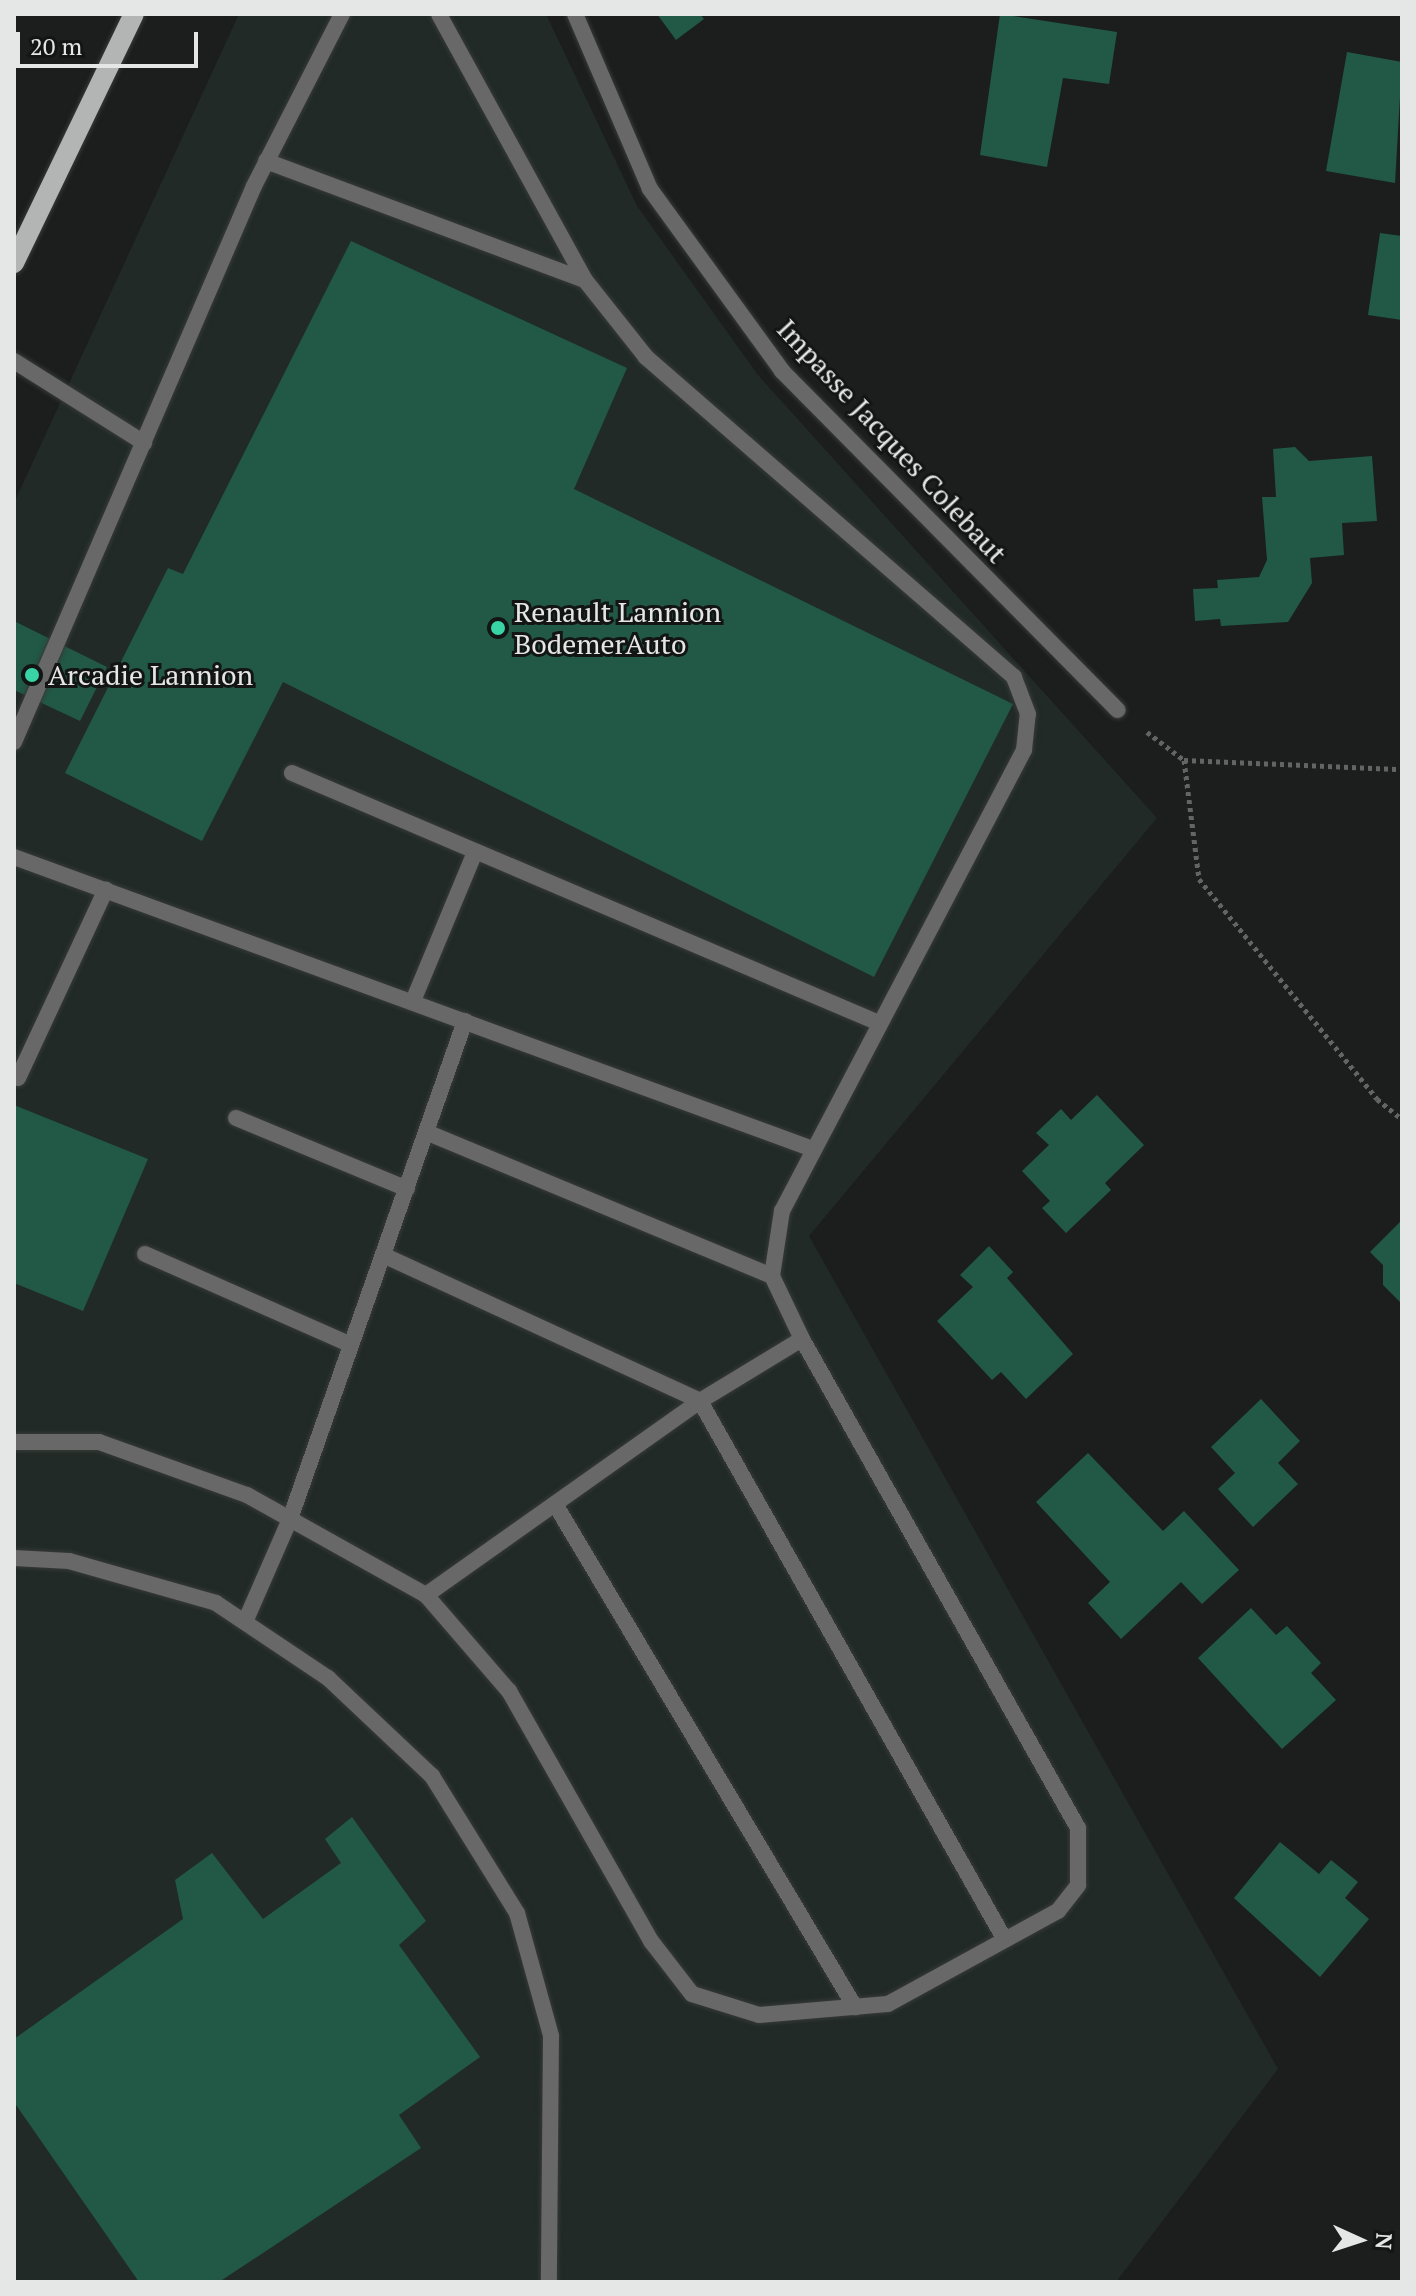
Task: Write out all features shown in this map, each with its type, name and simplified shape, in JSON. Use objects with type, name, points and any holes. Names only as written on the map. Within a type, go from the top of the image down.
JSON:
[{"type":"main road","points":[[14,263],[134,14]]},
{"type":"street","points":[[14,742],[266,161],[342,14]]},
{"type":"street","points":[[14,1442],[99,1442],[247,1495],[426,1595],[509,1691],[651,1941],[692,1994],[759,2015],[888,2004],[1058,1911],[1078,1885],[1078,1828],[802,1339],[772,1276],[782,1211],[1024,750],[1028,714],[1014,677],[646,357],[585,280],[439,14]]},
{"type":"street","name":"Impasse Jacques Colebaut","points":[[575,14],[650,189],[782,371],[1117,710]]},
{"type":"street","points":[[266,161],[585,280]]},
{"type":"street","points":[[14,361],[144,443]]},
{"type":"street","points":[[292,773],[879,1023]]},
{"type":"street","points":[[413,1001],[475,852]]},
{"type":"street","points":[[14,857],[813,1149]]},
{"type":"street","points":[[18,1078],[106,889]]},
{"type":"street","points":[[245,1622],[290,1519],[465,1021]]},
{"type":"street","points":[[236,1118],[407,1189]]},
{"type":"street","points":[[426,1132],[772,1276]]},
{"type":"street","points":[[145,1254],[351,1345]]},
{"type":"street","points":[[383,1255],[700,1401],[1005,1940]]},
{"type":"street","points":[[426,1595],[700,1401],[802,1339]]},
{"type":"street","points":[[555,1504],[855,2007]]},
{"type":"street","points":[[14,1558],[69,1561],[216,1603],[328,1678],[432,1776],[517,1913],[551,2036],[549,2282]]},
{"type":"path","points":[[1117,710],[1184,760],[1402,769]]},
{"type":"path","points":[[1184,760],[1199,879],[1377,1099],[1402,1119]]},
{"type":"shaded area","points":[[239,14],[546,14],[637,206],[758,375],[1157,818],[809,1236],[1278,2069],[1116,2282],[14,2282],[14,503]]},
{"type":"building","points":[[657,14],[700,14],[704,19],[676,40]]},
{"type":"building","points":[[1000,14],[1117,32],[1109,84],[1063,78],[1047,167],[980,155]]},
{"type":"building","points":[[1347,52],[1402,62],[1395,183],[1326,171]]},
{"type":"building","points":[[1380,233],[1402,236],[1402,320],[1368,315]]},
{"type":"building","name":"Renault Lannion BodemerAuto","points":[[351,241],[627,368],[574,489],[1013,704],[874,977],[283,682],[202,841],[65,773],[168,568],[183,574]]},
{"type":"building","points":[[1295,447],[1309,461],[1372,456],[1377,521],[1342,523],[1344,555],[1310,558],[1312,583],[1288,622],[1221,626],[1220,619],[1195,621],[1193,589],[1218,588],[1217,580],[1259,577],[1267,560],[1262,497],[1276,497],[1273,449]]},
{"type":"building","points":[[14,621],[107,667],[80,721],[14,690]]},
{"type":"building","points":[[1097,1095],[1144,1145],[1105,1183],[1111,1190],[1066,1233],[1042,1208],[1050,1201],[1022,1171],[1049,1145],[1036,1133],[1061,1109],[1071,1120]]},
{"type":"building","points":[[14,1105],[148,1159],[83,1311],[14,1283]]},
{"type":"building","points":[[1402,1220],[1402,1304],[1383,1285],[1383,1265],[1370,1252]]},
{"type":"building","points":[[989,1246],[1013,1272],[1007,1278],[1073,1354],[1026,1399],[1001,1372],[992,1380],[937,1321],[973,1287],[960,1275]]},
{"type":"building","points":[[1261,1399],[1300,1441],[1278,1463],[1298,1484],[1253,1527],[1218,1489],[1235,1473],[1211,1447]]},
{"type":"building","points":[[1088,1453],[1163,1531],[1184,1511],[1239,1570],[1202,1604],[1181,1582],[1121,1639],[1088,1603],[1110,1582],[1036,1502]]},
{"type":"building","points":[[1251,1608],[1276,1635],[1287,1626],[1321,1663],[1311,1673],[1336,1700],[1282,1749],[1198,1658]]},
{"type":"building","points":[[352,1817],[426,1921],[399,1945],[480,2057],[399,2115],[421,2148],[266,2251],[219,2282],[139,2282],[14,2102],[14,2039],[183,1919],[175,1880],[212,1853],[263,1919],[341,1863],[325,1839]]},
{"type":"building","points":[[1280,1842],[1319,1874],[1331,1860],[1358,1882],[1345,1898],[1369,1919],[1320,1977],[1234,1898]]},
{"type":"place","name":"Renault Lannion BodemerAuto","points":[[498,628]]},
{"type":"place","name":"Arcadie Lannion","points":[[32,675]]}]
